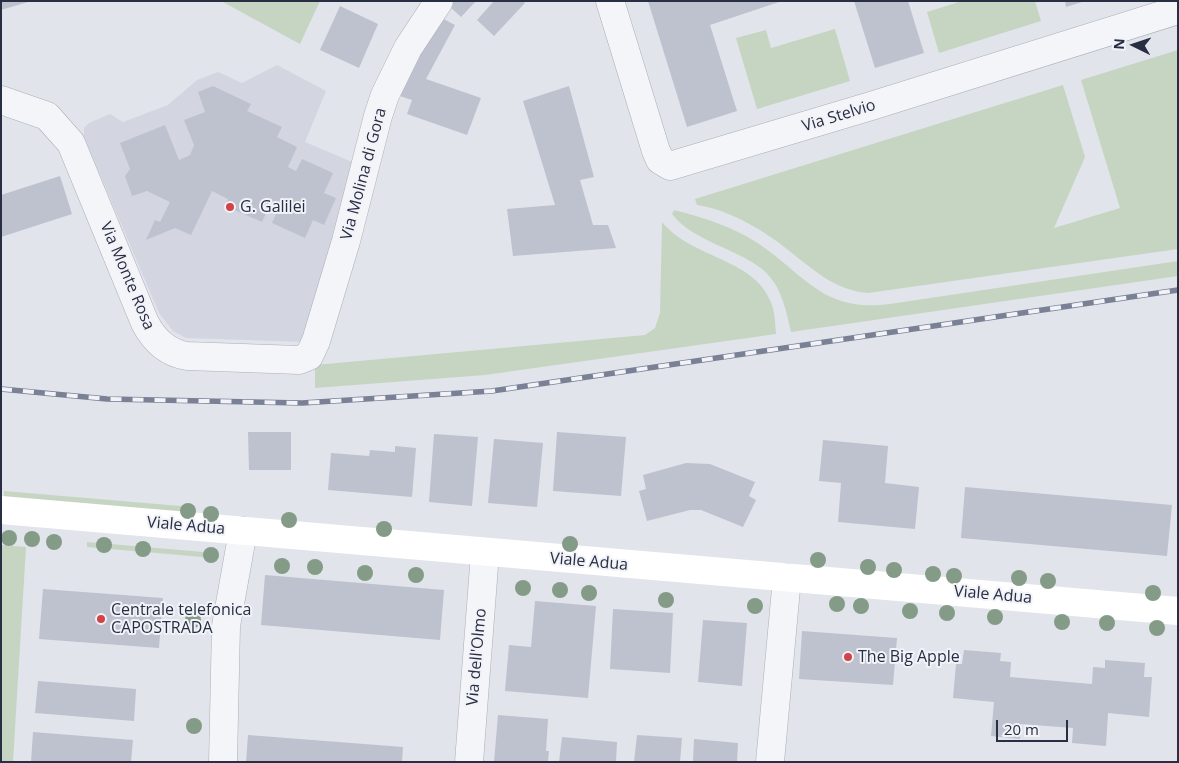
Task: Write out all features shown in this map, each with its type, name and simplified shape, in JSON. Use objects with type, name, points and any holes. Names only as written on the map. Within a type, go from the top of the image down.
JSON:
[{"type":"main road","name":"Viale Adua","points":[[1,510],[1178,611]]},
{"type":"street","name":"Via Molina di Gora","points":[[309,356],[316,341],[346,241],[385,95],[408,48],[439,1]]},
{"type":"street","name":"Via Stelvio","points":[[610,1],[656,151],[660,160],[670,166],[1178,10]]},
{"type":"street","name":"Via Monte Rosa","points":[[1,100],[47,116],[71,143],[145,323],[160,343],[174,353],[187,356],[294,360],[309,356]]},
{"type":"street","points":[[223,762],[226,626],[243,531]]},
{"type":"street","name":"Via dell'Olmo","points":[[469,762],[485,553]]},
{"type":"street","points":[[770,762],[787,578]]},
{"type":"shaded area","name":"G. Galilei","points":[[277,65],[326,91],[305,142],[357,164],[304,342],[186,338],[173,331],[159,313],[84,137],[84,128],[89,123],[110,114],[123,122],[168,105],[197,80],[218,72],[242,83]]},
{"type":"green space","points":[[221,1],[320,1],[300,44]]},
{"type":"green space","points":[[962,1],[1035,1],[1041,21],[939,53],[927,12]]},
{"type":"green space","points":[[835,29],[850,81],[757,109],[736,38],[766,30],[771,48]]},
{"type":"green space","points":[[1178,50],[1178,249],[868,293],[855,291],[833,282],[764,233],[731,215],[697,205],[695,199],[1063,85],[1085,157],[1054,228],[1120,208],[1081,80]]},
{"type":"green space","points":[[674,210],[706,219],[737,231],[773,254],[816,288],[831,297],[847,303],[867,305],[890,304],[1178,261],[1178,276],[791,332],[781,296],[767,274],[746,259],[691,231],[672,214]]},
{"type":"green space","points":[[662,222],[674,234],[750,275],[761,286],[770,300],[773,308],[776,334],[485,375],[315,388],[315,365],[645,335],[655,328],[660,313]]},
{"type":"green space","points":[[4,491],[192,507],[191,515],[4,499]]},
{"type":"green space","points":[[87,542],[215,553],[214,558],[87,547]]},
{"type":"green space","points":[[1,545],[26,547],[13,762],[1,762]]},
{"type":"building","points":[[1,1],[28,1],[28,2],[1,10]]},
{"type":"building","points":[[452,1],[476,1],[461,17],[448,5]]},
{"type":"building","points":[[494,1],[523,1],[525,3],[494,36],[477,20]]},
{"type":"building","points":[[648,1],[782,1],[710,25],[737,111],[687,127]]},
{"type":"building","points":[[854,1],[908,1],[924,53],[875,68]]},
{"type":"building","points":[[1065,1],[1082,1],[1082,2],[1066,7]]},
{"type":"building","points":[[340,6],[378,24],[359,68],[320,50]]},
{"type":"building","points":[[436,15],[455,25],[426,79],[481,98],[467,135],[407,114],[412,100],[394,94]]},
{"type":"building","points":[[213,86],[251,104],[247,111],[282,127],[277,137],[297,147],[288,167],[296,171],[302,159],[333,173],[324,193],[336,198],[324,225],[313,220],[305,238],[272,223],[279,207],[271,203],[262,222],[225,206],[228,199],[212,191],[191,235],[175,228],[146,240],[155,220],[160,222],[170,202],[147,191],[132,196],[125,176],[130,169],[120,143],[165,125],[179,160],[190,155],[194,145],[184,120],[205,112],[198,92]]},
{"type":"building","points":[[569,86],[594,177],[580,180],[593,225],[608,225],[616,248],[513,256],[507,209],[555,205],[523,101]]},
{"type":"building","points":[[60,176],[72,214],[1,237],[1,195]]},
{"type":"building","points":[[248,432],[291,432],[291,470],[249,470]]},
{"type":"building","points":[[557,432],[626,437],[621,496],[553,491]]},
{"type":"building","points":[[434,434],[478,437],[472,506],[429,502]]},
{"type":"building","points":[[494,439],[543,443],[537,507],[488,503]]},
{"type":"building","points":[[823,440],[888,446],[885,483],[919,487],[915,529],[838,522],[841,483],[819,481]]},
{"type":"building","points":[[395,446],[416,448],[412,497],[328,490],[331,453],[369,456],[370,450],[395,452]]},
{"type":"building","points":[[686,463],[710,464],[755,482],[749,496],[756,500],[743,527],[701,510],[690,510],[647,521],[639,491],[646,489],[643,475]]},
{"type":"building","points":[[965,487],[1172,505],[1167,556],[961,538]]},
{"type":"building","points":[[265,575],[444,590],[440,640],[261,625]]},
{"type":"building","name":"Centrale telefonica CAPOSTRADA","points":[[43,589],[163,598],[159,648],[39,639]]},
{"type":"building","points":[[535,601],[596,606],[588,698],[505,691],[509,645],[531,647]]},
{"type":"building","points":[[613,609],[673,613],[670,673],[610,669]]},
{"type":"building","points":[[703,620],[747,623],[742,686],[698,682]]},
{"type":"building","points":[[802,631],[897,638],[893,685],[799,679]]},
{"type":"building","points":[[964,650],[1001,653],[1000,661],[1011,662],[1010,677],[1092,684],[1093,667],[1105,668],[1105,660],[1145,663],[1144,677],[1152,677],[1149,717],[1108,713],[1106,746],[1072,743],[1073,728],[1021,724],[1020,739],[991,736],[994,702],[953,698],[956,664],[962,664]]},
{"type":"building","points":[[38,681],[136,689],[134,721],[35,713]]},
{"type":"building","points":[[498,715],[548,719],[546,751],[549,751],[548,762],[494,762]]},
{"type":"building","points":[[33,732],[133,740],[131,762],[31,762]]},
{"type":"building","points":[[248,735],[403,747],[402,762],[246,762]]},
{"type":"building","points":[[637,735],[682,738],[680,762],[634,762]]},
{"type":"building","points":[[562,737],[617,742],[616,762],[559,762]]},
{"type":"building","points":[[694,739],[738,743],[737,762],[693,762]]},
{"type":"railway","points":[[1,389],[107,399],[302,403],[492,391],[1178,290]]},
{"type":"place","name":"G. Galilei","points":[[230,207]]},
{"type":"place","name":"Centrale telefonica CAPOSTRADA","points":[[101,619]]},
{"type":"place","name":"The Big Apple","points":[[848,657]]}]
